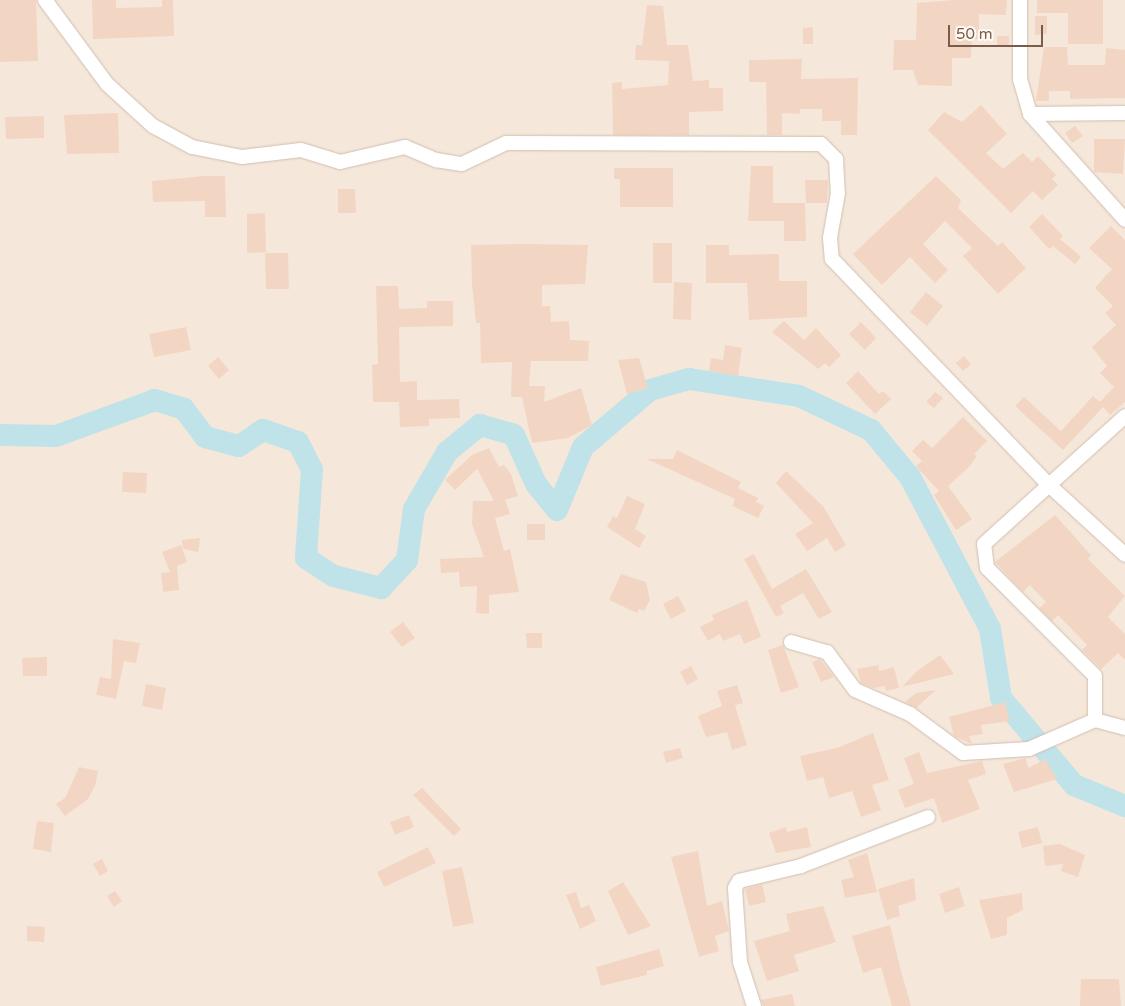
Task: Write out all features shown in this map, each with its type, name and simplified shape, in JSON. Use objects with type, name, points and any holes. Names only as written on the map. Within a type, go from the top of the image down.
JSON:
[{"type":"street","points":[[45,0],[107,84],[153,126],[192,147],[242,157],[301,150],[340,162],[405,147],[436,160],[462,164],[506,143],[821,144],[836,159],[838,193],[830,238],[832,259],[1049,485],[1125,555]]},
{"type":"street","points":[[1020,0],[1020,79],[1030,114],[1125,220]]},
{"type":"street","points":[[1030,114],[1125,113]]},
{"type":"street","points":[[1095,720],[1094,676],[987,568],[984,544],[1125,416]]},
{"type":"street","points":[[791,642],[827,652],[856,690],[910,714],[963,753],[1029,749],[1095,720],[1125,728]]},
{"type":"street","points":[[754,1006],[740,962],[735,888],[739,881],[801,866],[928,817]]},
{"type":"shaded area","points":[[0,0],[1125,0],[1125,1006],[0,1006]]},
{"type":"building","points":[[0,0],[36,0],[38,61],[0,62]]},
{"type":"building","points":[[92,0],[116,0],[116,8],[162,7],[162,0],[173,0],[174,36],[93,39]]},
{"type":"building","points":[[954,0],[1007,0],[1006,15],[979,14],[979,39],[972,39],[971,58],[952,58],[952,86],[918,85],[913,70],[893,70],[894,40],[916,40],[917,3]]},
{"type":"building","points":[[1037,0],[1103,0],[1103,44],[1068,44],[1068,13],[1037,13]]},
{"type":"building","points":[[647,5],[663,6],[667,45],[688,45],[693,81],[709,80],[709,88],[723,88],[723,111],[689,112],[689,135],[613,135],[612,83],[622,82],[622,89],[668,85],[669,61],[635,60],[636,45],[642,45]]},
{"type":"building","points":[[1035,16],[1047,16],[1047,34],[1035,35]]},
{"type":"building","points":[[813,27],[813,44],[803,44],[803,28]]},
{"type":"building","points":[[997,36],[1009,36],[1009,46],[997,46]]},
{"type":"building","points":[[1044,47],[1067,47],[1068,65],[1105,65],[1106,48],[1125,50],[1125,98],[1070,99],[1070,91],[1049,91],[1049,101],[1036,101]]},
{"type":"building","points":[[802,59],[801,79],[858,78],[857,135],[841,135],[841,121],[822,121],[822,109],[800,109],[800,114],[782,113],[782,135],[767,135],[766,82],[749,82],[749,60]]},
{"type":"building","points":[[981,105],[1007,134],[986,153],[1003,169],[1023,153],[1032,162],[1038,156],[1056,175],[1052,179],[1058,185],[1042,200],[1033,191],[1011,213],[928,130],[944,112],[962,122]]},
{"type":"building","points":[[118,113],[119,153],[67,154],[64,115]]},
{"type":"building","points":[[44,116],[44,138],[6,139],[5,117]]},
{"type":"building","points":[[1075,126],[1083,136],[1072,143],[1065,133]]},
{"type":"building","points":[[1094,139],[1125,139],[1123,174],[1094,172]]},
{"type":"building","points":[[751,166],[773,166],[773,203],[805,203],[806,241],[784,241],[784,221],[748,221]]},
{"type":"building","points":[[614,168],[673,168],[673,207],[620,207],[620,179],[614,179]]},
{"type":"building","points":[[225,176],[226,217],[205,217],[205,201],[153,202],[152,181]]},
{"type":"building","points":[[936,176],[961,200],[958,208],[998,246],[1002,242],[1026,268],[998,294],[963,256],[972,248],[945,221],[923,244],[948,270],[935,283],[910,257],[882,285],[853,254]]},
{"type":"building","points":[[805,180],[828,180],[827,203],[806,203]]},
{"type":"building","points":[[338,189],[355,189],[356,213],[338,213]]},
{"type":"building","points":[[265,213],[266,252],[247,253],[247,214]]},
{"type":"building","points":[[1042,214],[1063,236],[1060,239],[1081,257],[1075,264],[1053,246],[1049,249],[1029,227]]},
{"type":"building","points":[[1111,226],[1125,240],[1125,402],[1110,415],[1103,407],[1063,450],[1015,406],[1024,397],[1061,431],[1093,396],[1100,402],[1114,387],[1100,373],[1107,366],[1092,347],[1116,325],[1105,313],[1113,306],[1095,288],[1112,269],[1089,248]]},
{"type":"building","points":[[653,243],[672,243],[672,283],[653,283]]},
{"type":"building","points":[[471,245],[588,245],[585,284],[542,285],[542,306],[550,306],[551,322],[569,321],[570,340],[589,341],[588,361],[531,361],[529,386],[545,386],[544,402],[581,388],[592,425],[568,438],[532,443],[522,397],[511,397],[512,362],[481,363],[480,323],[476,323],[472,284]]},
{"type":"building","points":[[706,245],[729,245],[729,255],[779,254],[779,281],[807,281],[807,317],[749,320],[747,283],[706,283]]},
{"type":"building","points":[[265,253],[288,253],[289,289],[266,289]]},
{"type":"building","points":[[674,282],[692,283],[691,320],[673,319]]},
{"type":"building","points":[[376,286],[398,286],[399,309],[427,308],[427,301],[453,301],[453,326],[399,327],[400,382],[417,381],[417,400],[459,399],[460,418],[429,419],[429,426],[400,427],[399,402],[373,402],[372,365],[378,364]]},
{"type":"building","points":[[926,292],[943,306],[927,326],[910,312]]},
{"type":"building","points":[[784,321],[804,340],[816,328],[841,355],[829,367],[825,363],[818,369],[772,332]]},
{"type":"building","points":[[861,322],[876,338],[865,350],[849,334]]},
{"type":"building","points":[[186,327],[191,350],[154,357],[149,334]]},
{"type":"building","points":[[725,345],[742,348],[738,376],[709,371],[711,358],[723,360]]},
{"type":"building","points":[[964,356],[971,364],[963,371],[956,363]]},
{"type":"building","points":[[218,357],[229,370],[219,379],[208,366]]},
{"type":"building","points":[[639,358],[648,388],[627,394],[618,360]]},
{"type":"building","points":[[858,371],[879,394],[883,391],[891,399],[875,414],[846,383]]},
{"type":"building","points":[[935,392],[943,398],[934,408],[926,402]]},
{"type":"building","points":[[963,417],[987,441],[974,454],[977,456],[969,467],[948,486],[972,519],[956,530],[934,495],[939,491],[916,466],[922,461],[912,451],[923,440],[932,448]]},
{"type":"building","points":[[489,448],[499,467],[504,465],[511,474],[518,496],[505,500],[510,514],[495,518],[504,551],[510,549],[519,592],[489,595],[489,614],[476,613],[477,586],[460,587],[459,572],[441,573],[440,559],[484,557],[472,524],[473,501],[494,501],[477,469],[455,490],[445,480],[472,455]]},
{"type":"building","points":[[677,450],[741,482],[738,488],[758,498],[756,502],[764,506],[758,518],[732,506],[735,499],[647,459],[673,459]]},
{"type":"building","points":[[786,471],[823,506],[846,545],[835,552],[827,538],[807,551],[795,534],[813,523],[776,483]]},
{"type":"building","points":[[123,472],[147,473],[146,493],[122,492]]},
{"type":"building","points":[[627,496],[645,504],[635,529],[646,536],[639,548],[607,527],[613,516],[617,518]]},
{"type":"building","points":[[1055,515],[1091,555],[1088,559],[1125,596],[1108,617],[1125,634],[1125,660],[1118,653],[1101,669],[1082,650],[1087,645],[1058,615],[1052,621],[1039,608],[1046,602],[1030,585],[1023,592],[995,562]]},
{"type":"building","points":[[527,524],[545,524],[545,540],[527,540]]},
{"type":"building","points":[[200,538],[198,552],[183,549],[182,540]]},
{"type":"building","points":[[181,545],[187,562],[177,566],[179,590],[163,592],[161,573],[170,572],[162,552]]},
{"type":"building","points":[[754,554],[772,589],[806,569],[832,612],[819,619],[803,593],[780,606],[784,613],[776,617],[744,559]]},
{"type":"building","points":[[621,574],[646,582],[650,600],[644,611],[639,609],[637,613],[609,600]]},
{"type":"building","points":[[678,596],[686,611],[671,619],[663,604]]},
{"type":"building","points":[[747,600],[761,637],[744,644],[740,634],[723,641],[720,634],[708,641],[700,627],[714,620],[712,615]]},
{"type":"building","points":[[403,622],[415,638],[402,647],[390,632]]},
{"type":"building","points":[[526,633],[542,633],[542,648],[527,648]]},
{"type":"building","points":[[113,639],[140,643],[136,663],[124,661],[116,699],[96,695],[100,677],[111,679]]},
{"type":"building","points":[[783,645],[799,687],[781,693],[768,650]]},
{"type":"building","points":[[940,655],[954,674],[902,687],[917,671]]},
{"type":"building","points":[[47,657],[47,676],[23,676],[22,658]]},
{"type":"building","points":[[820,659],[834,677],[821,682],[812,662]]},
{"type":"building","points":[[878,665],[879,671],[894,667],[899,688],[886,691],[885,686],[873,688],[861,683],[857,669]]},
{"type":"building","points":[[691,666],[698,679],[687,685],[680,672]]},
{"type":"building","points":[[146,684],[166,688],[162,710],[142,706]]},
{"type":"building","points":[[737,685],[743,703],[735,705],[747,745],[732,750],[727,732],[706,737],[698,716],[722,706],[717,691]]},
{"type":"building","points":[[936,690],[916,708],[905,702],[916,693]]},
{"type":"building","points":[[1005,702],[1010,721],[981,725],[983,734],[969,736],[972,744],[954,736],[949,717]]},
{"type":"building","points":[[873,733],[889,780],[872,785],[881,810],[861,817],[852,791],[829,798],[823,777],[807,781],[800,756],[837,748]]},
{"type":"building","points":[[680,748],[683,758],[666,763],[663,752]]},
{"type":"building","points":[[919,752],[927,773],[982,761],[986,774],[968,780],[980,809],[942,823],[934,798],[905,808],[898,790],[914,784],[904,758]]},
{"type":"building","points":[[1025,758],[1029,768],[1045,759],[1057,779],[1014,792],[1003,764]]},
{"type":"building","points":[[79,767],[98,771],[95,786],[88,799],[65,816],[56,804],[65,798]]},
{"type":"building","points":[[422,788],[461,829],[454,836],[413,795]]},
{"type":"building","points":[[409,815],[414,827],[395,835],[390,822]]},
{"type":"building","points":[[37,821],[54,823],[51,852],[33,849]]},
{"type":"building","points":[[786,827],[787,832],[807,827],[811,847],[776,853],[769,833]]},
{"type":"building","points":[[1038,827],[1042,843],[1022,848],[1018,832]]},
{"type":"building","points":[[1060,844],[1085,855],[1078,877],[1061,871],[1063,864],[1045,866],[1043,846]]},
{"type":"building","points":[[428,847],[436,863],[384,887],[377,872]]},
{"type":"building","points":[[698,851],[707,906],[722,901],[729,931],[715,936],[719,951],[699,957],[671,857]]},
{"type":"building","points":[[867,853],[877,892],[845,898],[841,880],[854,877],[848,860]]},
{"type":"building","points":[[102,859],[108,871],[100,876],[93,864]]},
{"type":"building","points":[[462,867],[474,923],[453,927],[442,871]]},
{"type":"building","points":[[914,878],[916,900],[898,906],[900,916],[887,920],[878,889]]},
{"type":"building","points":[[623,882],[651,926],[628,935],[608,891]]},
{"type":"building","points":[[762,884],[766,902],[749,906],[745,889]]},
{"type":"building","points":[[959,887],[965,906],[945,913],[939,894]]},
{"type":"building","points":[[115,891],[122,901],[114,907],[107,896]]},
{"type":"building","points":[[576,892],[581,908],[589,905],[596,921],[580,929],[566,895]]},
{"type":"building","points":[[1022,893],[1023,910],[1007,918],[1007,935],[991,939],[979,900]]},
{"type":"building","points":[[823,906],[836,942],[794,955],[799,971],[767,981],[754,941],[790,931],[786,914]]},
{"type":"building","points":[[890,925],[911,1006],[892,1006],[881,967],[863,973],[852,936]]},
{"type":"building","points":[[27,926],[45,927],[44,942],[27,941]]},
{"type":"building","points":[[659,949],[664,966],[647,971],[647,975],[601,986],[596,967]]},
{"type":"building","points":[[1081,979],[1119,979],[1121,1006],[1080,1006]]},
{"type":"building","points":[[792,994],[795,1006],[763,1006],[761,1000]]},
{"type":"waterway","points":[[0,435],[56,436],[155,400],[184,409],[205,437],[239,446],[263,430],[298,442],[312,469],[306,558],[334,576],[381,588],[407,560],[414,509],[447,452],[480,425],[514,435],[536,484],[557,510],[583,447],[650,390],[689,379],[799,396],[871,430],[910,477],[990,629],[1001,698],[1074,785],[1125,806]]}]
